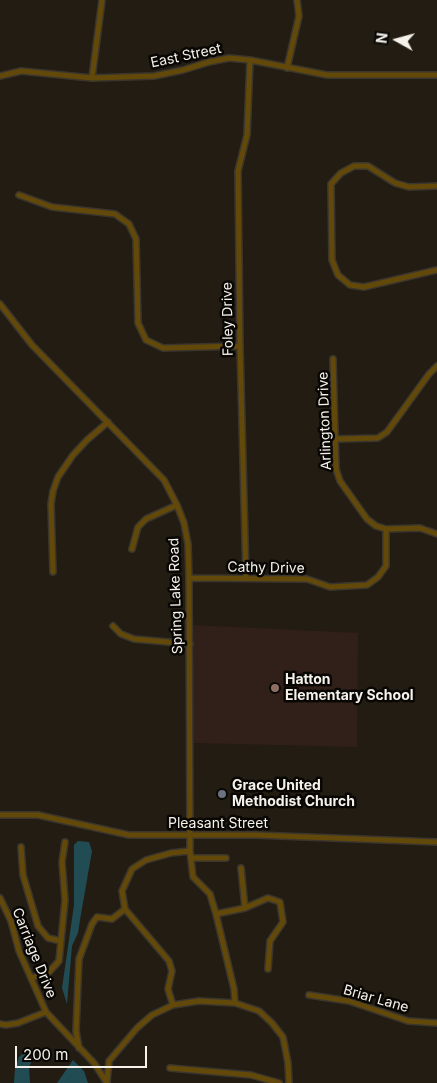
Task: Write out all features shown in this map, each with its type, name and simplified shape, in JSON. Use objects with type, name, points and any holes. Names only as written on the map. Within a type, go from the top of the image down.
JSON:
[{"type":"street","points":[[92,78],[102,0]]},
{"type":"street","points":[[287,68],[299,16],[297,0]]},
{"type":"street","name":"East Street","points":[[0,76],[21,71],[92,78],[154,76],[229,58],[250,60],[327,75],[437,75]]},
{"type":"street","name":"Foley Drive","points":[[246,578],[238,171],[247,135],[250,60]]},
{"type":"street","points":[[437,186],[409,187],[395,183],[368,166],[354,166],[341,173],[331,184],[332,260],[338,275],[350,285],[364,287],[437,270]]},
{"type":"street","points":[[19,195],[52,207],[115,214],[129,224],[136,239],[138,324],[146,340],[163,348],[240,346]]},
{"type":"street","name":"Spring Lake Road","points":[[0,304],[32,346],[164,480],[184,523],[188,544],[189,578],[190,851],[194,876],[210,894],[216,914],[234,989],[235,1002]]},
{"type":"street","name":"Arlington Drive","points":[[334,359],[337,439],[336,469],[340,481],[367,519],[376,526],[386,529]]},
{"type":"street","points":[[337,439],[378,438],[387,432],[429,374],[437,366]]},
{"type":"street","points":[[53,572],[51,504],[55,484],[73,455],[108,422]]},
{"type":"street","points":[[132,550],[138,527],[146,519],[177,505]]},
{"type":"street","points":[[386,529],[420,528],[437,534]]},
{"type":"street","name":"Cathy Drive","points":[[189,578],[307,579],[330,587],[366,585],[378,577],[386,566],[386,529]]},
{"type":"street","points":[[113,626],[121,634],[134,639],[190,644]]},
{"type":"street","name":"Pleasant Street","points":[[0,815],[38,815],[128,834],[189,836],[255,834],[437,842]]},
{"type":"street","points":[[31,978],[49,972],[59,961],[64,900],[62,862],[65,842]]},
{"type":"street","points":[[21,846],[24,875],[38,926],[48,938],[61,941]]},
{"type":"street","points":[[173,1005],[168,990],[172,972],[169,961],[125,909],[122,891],[132,869],[146,860],[171,853],[190,851]]},
{"type":"street","points":[[191,858],[226,858]]},
{"type":"street","points":[[241,868],[245,908]]},
{"type":"street","name":"Carriage Drive","points":[[0,898],[11,921],[19,951],[46,1012],[94,1064],[107,1083]]},
{"type":"street","points":[[216,914],[245,908],[268,898],[280,902],[283,922],[270,941],[268,968]]},
{"type":"street","points":[[79,1048],[76,1031],[79,959],[92,924],[97,917],[112,919],[125,909]]},
{"type":"street","name":"Briar Lane","points":[[309,995],[349,1001],[408,1021],[437,1023]]},
{"type":"street","points":[[107,1083],[109,1062],[136,1028],[152,1015],[173,1005],[199,1001],[235,1002],[259,1011],[283,1037],[288,1062],[288,1083]]},
{"type":"street","points":[[0,1024],[18,1023],[46,1012]]},
{"type":"street","points":[[170,1068],[251,1075],[279,1083]]},
{"type":"shaded area","name":"Hatton Elementary School","points":[[193,625],[358,633],[357,747],[192,743]]},
{"type":"water","points":[[78,841],[89,842],[92,851],[78,933],[72,946],[67,1004],[62,988],[74,905],[74,845]]},
{"type":"water","points":[[29,1048],[37,1050],[29,1067],[30,1083],[14,1083],[15,1069],[19,1057]]},
{"type":"water","points":[[73,1060],[84,1071],[88,1083],[57,1083]]},
{"type":"place","name":"Hatton Elementary School","points":[[275,688]]},
{"type":"place","name":"Grace United Methodist Church","points":[[222,794]]}]
